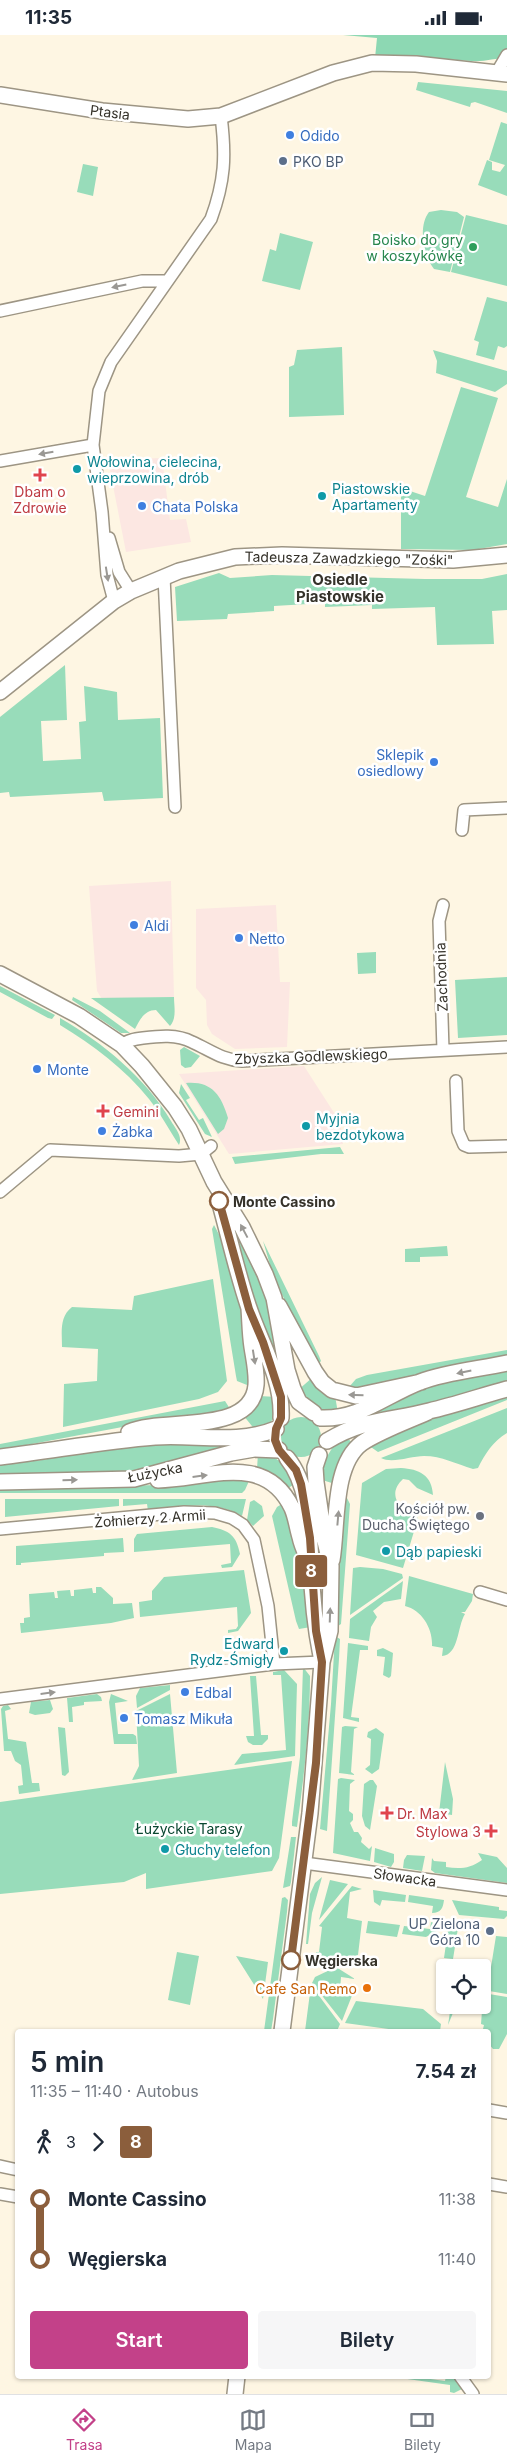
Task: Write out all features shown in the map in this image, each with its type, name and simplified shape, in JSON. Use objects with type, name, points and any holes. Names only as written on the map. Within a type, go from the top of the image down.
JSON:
[{"type":"street","points":[[114,601],[107,575],[102,512],[93,445],[99,391],[105,373],[167,281],[206,229],[214,211],[225,151],[221,115],[333,73],[372,63],[416,64],[502,73],[507,55]]},
{"type":"street","name":"Ptasia","points":[[0,95],[150,117],[188,119],[221,115]]},
{"type":"street","points":[[0,311],[142,281],[167,281]]},
{"type":"street","points":[[0,461],[93,445]]},
{"type":"street","points":[[102,512],[119,572],[131,591]]},
{"type":"street","name":"Tadeusza Zawadzkiego \"Zośki\"","points":[[0,692],[114,601],[131,591],[179,571],[235,557],[291,555],[453,560],[507,555]]},
{"type":"street","points":[[164,577],[175,807]]},
{"type":"street","points":[[462,830],[464,810],[507,808]]},
{"type":"street","name":"Zachodnia","points":[[442,905],[439,921],[442,1050]]},
{"type":"street","points":[[0,974],[79,1016],[122,1045],[142,1066],[206,1150],[249,1309],[263,1342],[281,1397],[275,1440],[296,1470],[301,1484],[310,1538],[316,1631],[322,1662]]},
{"type":"street","name":"Zbyszka Godlewskiego","points":[[122,1045],[125,1041],[143,1038],[179,1037],[192,1041],[222,1058],[242,1061],[507,1047]]},
{"type":"street","points":[[456,1081],[458,1131],[464,1145],[469,1147],[507,1146]]},
{"type":"street","points":[[0,1192],[50,1151],[179,1155],[206,1150]]},
{"type":"street","points":[[214,1183],[242,1227],[274,1298],[315,1372],[322,1382],[332,1389],[356,1396],[507,1363]]},
{"type":"street","points":[[274,1298],[287,1370],[293,1389],[299,1402],[317,1415],[324,1425],[327,1441]]},
{"type":"street","points":[[106,1442],[135,1429],[173,1423],[227,1419],[244,1409],[251,1401],[256,1387],[249,1309]]},
{"type":"street","points":[[0,1457],[106,1442],[174,1436],[235,1438],[267,1433],[294,1411],[300,1410],[317,1415],[341,1417],[372,1407],[420,1382]]},
{"type":"street","points":[[331,1566],[324,1537],[315,1467],[327,1441],[346,1429],[384,1419],[428,1412],[507,1389]]},
{"type":"street","points":[[282,2029],[316,1763],[322,1662],[330,1631],[331,1566],[336,1539],[341,1473],[350,1453],[363,1442],[428,1412]]},
{"type":"street","name":"Łużycka","points":[[0,1481],[134,1479],[231,1453],[254,1449],[283,1454]]},
{"type":"street","points":[[283,1454],[304,1462],[319,1455]]},
{"type":"street","points":[[134,1479],[170,1480],[238,1473],[263,1475],[280,1487],[293,1509],[300,1539],[311,1566]]},
{"type":"street","name":"Żołnierzy 2 Armii","points":[[0,1529],[190,1512],[215,1513],[232,1518],[243,1525],[254,1540],[268,1606],[274,1664]]},
{"type":"street","points":[[480,1592],[507,1600]]},
{"type":"street","points":[[0,1699],[274,1664],[322,1662]]},
{"type":"street","name":"Słowacka","points":[[304,1863],[507,1890]]},
{"type":"street","points":[[491,2110],[507,2113]]},
{"type":"street","points":[[0,2166],[15,2169]]},
{"type":"street","points":[[0,2194],[15,2196]]},
{"type":"street","points":[[235,2394],[238,2379]]},
{"type":"street","points":[[462,2379],[473,2394]]},
{"type":"shaded area","points":[[162,458],[170,520],[186,519],[191,542],[126,552],[108,460]]},
{"type":"shaded area","points":[[171,881],[174,997],[102,999],[97,991],[89,886]]},
{"type":"shaded area","points":[[276,905],[280,982],[290,982],[287,1047],[235,1049],[212,1034],[207,1025],[206,1000],[196,988],[196,909]]},
{"type":"shaded area","points":[[304,1066],[340,1122],[343,1144],[229,1154],[179,1074]]},
{"type":"green space","points":[[343,35],[507,35],[507,58],[476,61],[411,57],[375,58],[377,38]]},
{"type":"green space","points":[[418,82],[507,91],[507,113],[475,102],[471,103],[470,107],[416,90]]},
{"type":"green space","points":[[501,122],[507,124],[507,196],[478,185],[487,160],[492,162],[492,170],[500,172],[505,165],[489,160]]},
{"type":"green space","points":[[83,164],[98,167],[93,196],[77,192]]},
{"type":"green space","points":[[441,210],[457,212],[464,217],[450,272],[434,269],[427,256],[423,241],[424,225],[429,212]]},
{"type":"green space","points":[[466,215],[507,225],[507,286],[451,272]]},
{"type":"green space","points":[[280,233],[313,242],[300,290],[262,281],[270,249],[276,251]]},
{"type":"green space","points":[[487,297],[507,302],[507,346],[504,348],[498,346],[494,360],[476,355],[479,342],[474,340]]},
{"type":"green space","points":[[342,347],[344,415],[289,417],[289,367],[294,365],[297,350]]},
{"type":"green space","points":[[433,350],[507,371],[507,384],[495,392],[436,373],[437,361]]},
{"type":"green space","points":[[461,387],[498,398],[466,497],[498,507],[507,479],[507,544],[473,550],[401,549],[401,488],[425,496]]},
{"type":"green space","points":[[219,573],[230,578],[272,575],[425,579],[482,579],[507,574],[507,610],[492,611],[494,644],[437,645],[435,607],[372,609],[372,605],[325,607],[325,603],[274,606],[274,611],[228,614],[227,619],[177,621],[175,587]]},
{"type":"green space","points":[[65,665],[67,720],[41,721],[43,761],[81,759],[79,722],[86,721],[84,686],[117,692],[118,720],[160,718],[163,798],[104,801],[102,792],[10,797],[9,792],[0,793],[0,717]]},
{"type":"green space","points":[[376,952],[376,973],[358,974],[357,953]]},
{"type":"green space","points":[[507,977],[507,1035],[458,1038],[455,980]]},
{"type":"green space","points":[[0,986],[55,1015],[52,1019],[48,1018],[0,992]]},
{"type":"green space","points":[[73,997],[100,1011],[130,1033],[121,1033],[72,1000]]},
{"type":"green space","points":[[174,997],[174,1016],[170,1026],[156,1010],[152,1010],[146,1013],[135,1029],[91,998]]},
{"type":"green space","points":[[60,1018],[92,1038],[136,1076],[161,1105],[176,1129],[180,1138],[179,1145],[157,1110],[140,1088],[108,1058],[60,1025]]},
{"type":"green space","points":[[184,1047],[200,1056],[191,1067],[185,1068],[181,1065],[180,1050]]},
{"type":"green space","points":[[186,1083],[202,1084],[208,1087],[214,1091],[222,1102],[228,1118],[224,1129],[218,1134]]},
{"type":"green space","points":[[181,1084],[190,1098],[186,1100],[199,1120],[203,1118],[212,1137],[205,1134],[179,1093]]},
{"type":"green space","points":[[340,1147],[344,1154],[321,1154],[235,1164],[232,1157]]},
{"type":"green space","points":[[235,1224],[257,1273],[272,1314],[283,1388],[230,1225]]},
{"type":"green space","points":[[214,1225],[230,1261],[236,1282],[246,1326],[252,1387],[237,1381],[212,1229]]},
{"type":"green space","points":[[263,1241],[319,1356],[321,1361],[316,1367],[273,1275]]},
{"type":"green space","points":[[447,1246],[448,1256],[420,1257],[420,1262],[405,1262],[405,1249]]},
{"type":"green space","points":[[213,1279],[227,1381],[218,1392],[199,1399],[63,1427],[64,1384],[97,1381],[98,1349],[62,1347],[63,1320],[72,1307],[132,1310],[134,1296]]},
{"type":"green space","points":[[507,1350],[507,1357],[429,1371],[367,1389],[360,1390],[349,1387],[356,1379],[367,1375]]},
{"type":"green space","points":[[507,1369],[507,1383],[353,1423],[421,1388]]},
{"type":"green space","points":[[313,1377],[335,1396],[338,1413],[322,1411],[297,1391]]},
{"type":"green space","points":[[259,1396],[277,1397],[277,1404],[271,1422],[256,1431],[243,1415]]},
{"type":"green space","points":[[507,1397],[507,1400],[378,1452],[368,1445],[449,1412]]},
{"type":"green space","points":[[225,1401],[232,1412],[149,1422],[0,1450],[0,1444]]},
{"type":"green space","points":[[507,1408],[507,1433],[490,1448],[478,1468],[473,1469],[431,1456],[391,1460],[381,1458]]},
{"type":"green space","points":[[301,1417],[315,1423],[321,1437],[315,1451],[301,1457],[287,1451],[281,1437],[287,1423]]},
{"type":"green space","points":[[344,1434],[353,1444],[335,1484],[319,1479],[328,1455]]},
{"type":"green space","points":[[150,1441],[249,1445],[143,1472],[80,1475],[0,1473],[0,1465],[42,1460]]},
{"type":"green space","points":[[258,1453],[271,1456],[281,1462],[297,1483],[288,1488],[257,1469]]},
{"type":"green space","points":[[401,1468],[423,1474],[430,1482],[433,1495],[417,1488],[409,1480],[403,1479],[398,1485],[396,1497],[401,1507],[418,1518],[403,1568],[356,1555],[362,1483],[386,1469]]},
{"type":"green space","points":[[231,1477],[249,1481],[242,1493],[0,1493],[0,1488],[160,1485]]},
{"type":"green space","points":[[343,1496],[347,1498],[350,1504],[341,1624],[335,1628]]},
{"type":"green space","points":[[5,1499],[119,1499],[119,1506],[5,1517]]},
{"type":"green space","points":[[123,1499],[246,1499],[242,1516],[220,1507],[208,1506],[184,1506],[148,1511],[147,1504],[123,1506]]},
{"type":"green space","points":[[254,1500],[262,1506],[264,1516],[253,1526],[247,1520],[250,1502]]},
{"type":"green space","points":[[285,1502],[309,1594],[311,1627],[299,1629],[272,1516],[277,1507]]},
{"type":"green space","points":[[212,1527],[228,1532],[236,1542],[240,1554],[232,1567],[222,1568],[221,1565],[231,1563],[230,1544],[134,1552],[134,1539],[137,1534]]},
{"type":"green space","points":[[123,1538],[124,1552],[104,1553],[104,1556],[16,1565],[16,1546]]},
{"type":"green space","points":[[353,1568],[383,1569],[402,1574],[403,1578],[350,1615]]},
{"type":"green space","points":[[244,1570],[251,1613],[238,1631],[228,1633],[228,1630],[236,1629],[238,1626],[237,1607],[140,1617],[139,1602],[152,1600],[152,1591],[164,1577]]},
{"type":"green space","points":[[409,1576],[473,1594],[472,1601],[465,1612],[461,1612],[465,1614],[455,1646],[448,1654],[442,1656],[443,1648],[432,1646],[431,1633],[425,1621],[417,1612],[405,1606]]},
{"type":"green space","points":[[403,1581],[401,1599],[384,1602],[373,1611],[377,1617],[371,1627],[369,1641],[349,1638],[350,1619]]},
{"type":"green space","points":[[96,1587],[101,1587],[113,1598],[113,1604],[132,1603],[134,1618],[111,1623],[21,1633],[20,1623],[24,1623],[24,1618],[30,1617],[29,1594],[54,1592],[55,1598],[58,1598],[57,1591],[70,1590],[71,1596],[74,1596],[74,1590],[92,1588],[93,1593],[96,1593]]},
{"type":"green space","points":[[335,1636],[340,1639],[327,1831],[320,1829]]},
{"type":"green space","points":[[348,1643],[368,1646],[368,1650],[360,1650],[351,1717],[359,1718],[359,1722],[343,1718]]},
{"type":"green space","points":[[383,1648],[393,1653],[391,1676],[389,1678],[383,1675],[385,1657],[377,1656],[377,1650]]},
{"type":"green space","points":[[303,1667],[310,1676],[310,1695],[306,1751],[297,1827],[292,1826],[292,1822],[300,1757]]},
{"type":"green space","points":[[284,1670],[297,1684],[295,1756],[234,1765],[242,1754],[286,1750],[281,1675],[273,1675],[273,1672]]},
{"type":"green space","points":[[250,1676],[256,1676],[261,1735],[268,1735],[268,1739],[262,1745],[253,1745],[248,1742],[246,1736],[254,1736]]},
{"type":"green space","points":[[170,1685],[170,1690],[137,1708],[136,1696],[140,1688]]},
{"type":"green space","points":[[97,1694],[101,1697],[102,1701],[84,1702],[84,1705],[72,1707],[73,1722],[69,1722],[67,1698]]},
{"type":"green space","points":[[111,1694],[128,1701],[115,1703],[118,1734],[133,1734],[136,1736],[137,1744],[114,1744],[109,1702]]},
{"type":"green space","points":[[170,1694],[177,1773],[132,1780],[139,1766],[136,1711]]},
{"type":"green space","points":[[50,1700],[53,1709],[50,1713],[35,1715],[29,1713],[31,1702]]},
{"type":"green space","points":[[8,1705],[11,1709],[5,1711],[8,1739],[26,1742],[32,1783],[39,1783],[40,1791],[19,1794],[18,1786],[23,1785],[21,1765],[15,1761],[11,1751],[4,1751],[1,1709],[3,1706]]},
{"type":"green space","points":[[58,1727],[65,1728],[69,1772],[65,1776],[62,1775]]},
{"type":"green space","points":[[342,1727],[358,1727],[354,1729],[351,1772],[355,1775],[339,1773]]},
{"type":"green space","points":[[376,1728],[384,1734],[379,1769],[372,1774],[365,1769],[370,1765],[371,1739],[367,1737],[368,1732]]},
{"type":"green space","name":"Łużyckie Tarasy","points":[[292,1761],[279,1858],[272,1871],[146,1889],[146,1873],[124,1882],[0,1894],[0,1802]]},
{"type":"green space","points":[[445,1762],[453,1799],[452,1815],[439,1813]]},
{"type":"green space","points":[[338,1779],[355,1780],[350,1784],[349,1811],[353,1814],[353,1820],[350,1823],[354,1832],[358,1832],[362,1838],[361,1842],[369,1849],[372,1846],[370,1861],[333,1853]]},
{"type":"green space","points":[[373,1780],[377,1786],[370,1830],[365,1826],[362,1816],[364,1784]]},
{"type":"green space","points":[[291,1837],[296,1837],[291,1882],[290,1886],[283,1888]]},
{"type":"green space","points":[[375,1848],[394,1854],[394,1862],[391,1867],[374,1862]]},
{"type":"green space","points":[[478,1853],[497,1857],[507,1868],[507,1883],[435,1873],[431,1870],[432,1858],[434,1861],[446,1862],[446,1867],[464,1868],[482,1860]]},
{"type":"green space","points":[[407,1855],[425,1856],[422,1871],[403,1868]]},
{"type":"green space","points":[[322,1877],[312,1913],[308,1944],[306,1944],[310,1894],[315,1883]]},
{"type":"green space","points":[[330,1880],[348,1884],[319,1920]]},
{"type":"green space","points":[[352,1886],[362,1889],[350,1892],[347,1918],[362,1921],[358,1955],[326,1966],[316,1965],[316,1952],[319,1952],[322,1927],[319,1926]]},
{"type":"green space","points":[[373,1890],[406,1895],[405,1902],[382,1900],[380,1906],[374,1902]]},
{"type":"green space","points":[[409,1895],[444,1900],[443,1905],[441,1910],[432,1913],[433,1906],[408,1902]]},
{"type":"green space","points":[[285,1897],[288,1900],[273,2019],[271,2029],[264,2029],[282,1898]]},
{"type":"green space","points":[[452,1900],[499,1907],[499,1910],[507,1911],[507,1916],[504,1919],[459,1915]]},
{"type":"green space","points":[[368,1921],[400,1925],[397,1937],[366,1933]]},
{"type":"green space","points":[[431,1922],[440,1929],[426,1937],[402,1934],[404,1926],[430,1929]]},
{"type":"green space","points":[[449,1923],[455,1924],[458,1928],[453,1959],[444,1958]]},
{"type":"green space","points":[[496,1936],[507,1937],[507,1994],[491,1991],[491,1967]]},
{"type":"green space","points":[[177,1952],[199,1956],[190,2005],[168,2000]]},
{"type":"green space","points":[[236,1956],[268,1962],[263,1999]]},
{"type":"green space","points":[[336,1967],[355,1979],[341,1977],[340,1991],[353,1993],[342,2021],[312,1983],[315,1977]]},
{"type":"green space","points":[[311,1985],[340,2024],[338,2029],[305,2029]]},
{"type":"green space","points":[[491,1994],[507,1997],[507,2034],[499,2049],[493,2049],[491,2046],[491,2029],[483,2029],[484,2025],[481,2024],[482,2014],[491,2014]]},
{"type":"green space","points":[[356,2001],[423,2009],[441,2024],[440,2029],[388,2029],[345,2023]]},
{"type":"green space","points":[[450,2014],[453,2014],[448,2025]]},
{"type":"green space","points":[[407,2379],[445,2381],[445,2379],[455,2379],[462,2389],[454,2393],[450,2392],[450,2385]]},
{"type":"bus line","name":"8","points":[[219,1201],[249,1309],[263,1342],[281,1397],[281,1418],[275,1434],[276,1445],[282,1455],[287,1458],[296,1470],[301,1484],[310,1538],[316,1631],[322,1662],[316,1763],[291,1960]]},
{"type":"place","name":"Odido","points":[[290,135]]},
{"type":"place","name":"PKO BP","points":[[283,161]]},
{"type":"place","name":"Boisko do gry w koszykówkę","points":[[473,247]]},
{"type":"place","name":"Wołowina, cielecina, wieprzowina, drób","points":[[77,469]]},
{"type":"place","name":"Dbam o Zdrowie","points":[[40,475]]},
{"type":"place","name":"Piastowskie Apartamenty","points":[[322,496]]},
{"type":"place","name":"Chata Polska","points":[[142,506]]},
{"type":"place","name":"Sklepik osiedlowy","points":[[434,762]]},
{"type":"place","name":"Aldi","points":[[134,925]]},
{"type":"place","name":"Netto","points":[[239,938]]},
{"type":"place","name":"Monte","points":[[37,1069]]},
{"type":"place","name":"Gemini","points":[[103,1111]]},
{"type":"place","name":"Myjnia bezdotykowa","points":[[306,1126]]},
{"type":"place","name":"Żabka","points":[[102,1131]]},
{"type":"place","name":"Monte Cassino","points":[[219,1201]]},
{"type":"place","name":"Kościół pw. Ducha Świętego","points":[[480,1516]]},
{"type":"place","name":"Dąb papieski","points":[[386,1551]]},
{"type":"place","name":"Edward Rydz-Śmigły","points":[[284,1651]]},
{"type":"place","name":"Edbal","points":[[185,1692]]},
{"type":"place","name":"Tomasz Mikuła","points":[[124,1718]]},
{"type":"place","name":"Dr. Max","points":[[387,1813]]},
{"type":"place","name":"Stylowa 3","points":[[491,1831]]},
{"type":"place","name":"Głuchy telefon","points":[[165,1849]]},
{"type":"place","name":"UP Zielona Góra 10","points":[[490,1931]]},
{"type":"place","name":"Węgierska","points":[[291,1960]]},
{"type":"place","name":"Cafe San Remo","points":[[367,1988]]},
{"type":"district","name":"Osiedle Piastowskie","points":[[340,588]]}]
